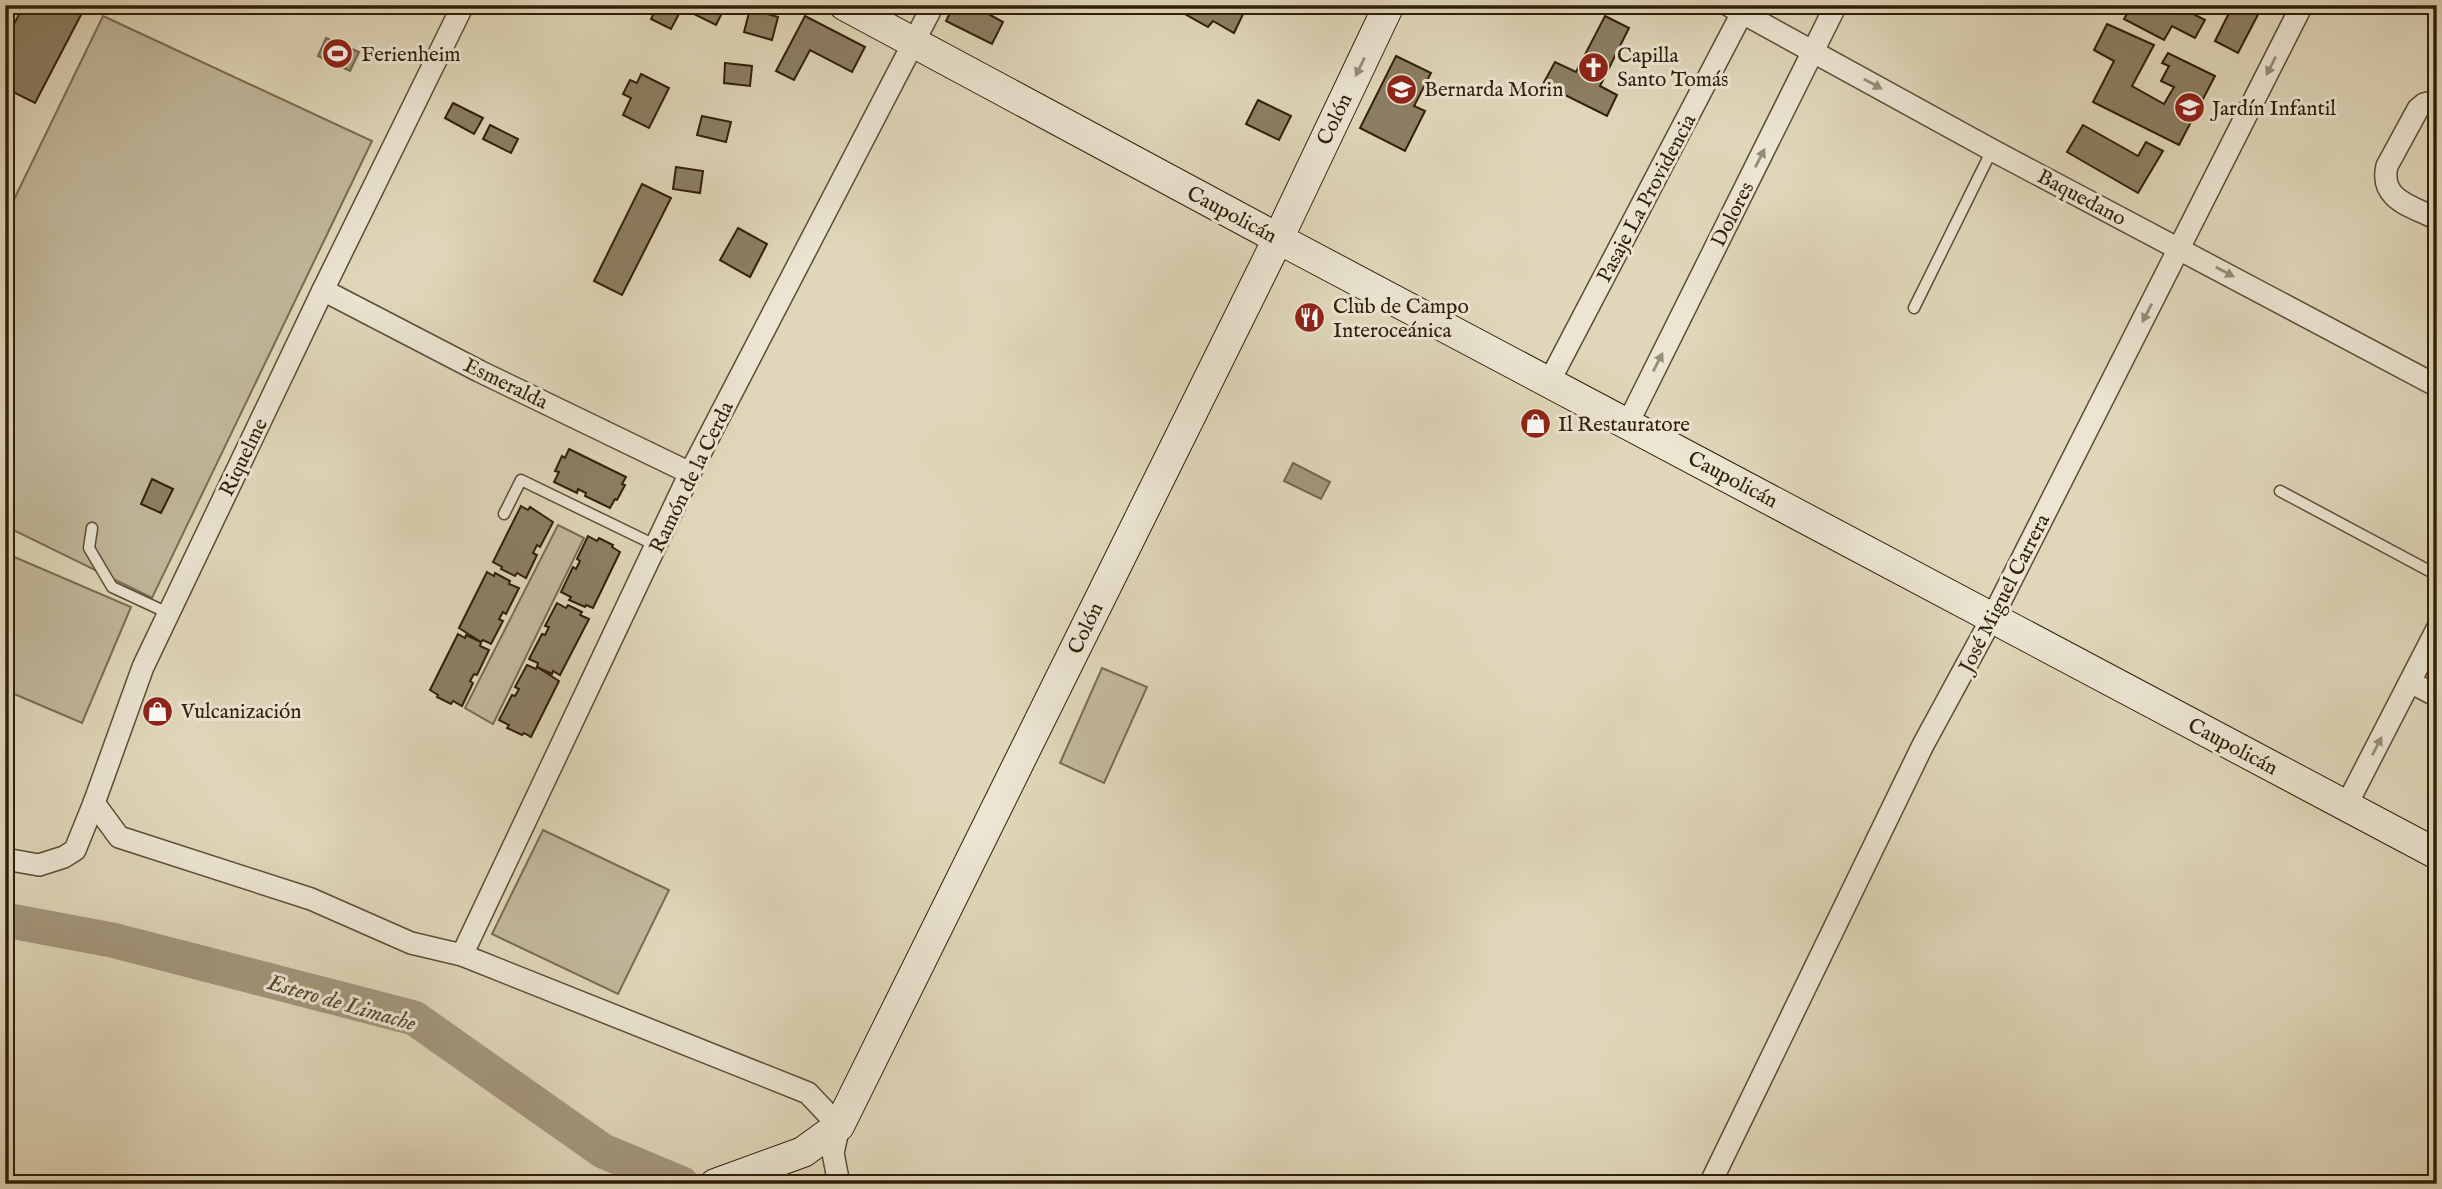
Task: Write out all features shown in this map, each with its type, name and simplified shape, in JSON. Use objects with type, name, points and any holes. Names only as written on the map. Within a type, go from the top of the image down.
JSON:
[{"type":"street","name":"Riquelme","points":[[5,859],[39,864],[64,857],[75,850],[143,667],[463,5]]},
{"type":"street","name":"Caupolicán","points":[[844,5],[1278,239],[2437,855]]},
{"type":"street","name":"Ramón de la Cerda","points":[[463,956],[690,473],[933,5]]},
{"type":"street","name":"Colón","points":[[715,1184],[803,1152],[839,1126],[1278,239],[1389,5]]},
{"type":"street","name":"Dolores","points":[[1628,423],[1836,5]]},
{"type":"street","name":"José Miguel Carrera","points":[[1710,1184],[1923,745],[1992,618],[2302,5]]},
{"type":"street","name":"Baquedano","points":[[1735,9],[1992,150],[2437,386]]},
{"type":"street","name":"Pasaje La Providencia","points":[[1549,382],[1735,9]]},
{"type":"street","points":[[2437,101],[2424,104],[2418,109],[2387,166],[2385,183],[2388,191],[2395,197],[2437,219]]},
{"type":"street","name":"Esmeralda","points":[[323,290],[479,371],[690,473]]},
{"type":"street","points":[[2346,806],[2437,629]]},
{"type":"street","points":[[2410,682],[2437,695]]},
{"type":"street","points":[[94,803],[119,837],[311,899],[411,943],[463,956],[808,1093],[839,1126],[833,1153],[839,1184]]},
{"type":"lane","points":[[1914,308],[1992,150]]},
{"type":"lane","points":[[504,514],[521,480],[657,546]]},
{"type":"lane","points":[[2280,491],[2437,575]]},
{"type":"lane","points":[[92,528],[89,548],[112,587],[168,613]]},
{"type":"shaded area","points":[[103,16],[372,141],[152,598],[5,526],[5,218]]},
{"type":"shaded area","name":"Ferienheim","points":[[326,38],[359,52],[350,71],[318,56]]},
{"type":"shaded area","points":[[1293,463],[1330,482],[1321,499],[1284,481]]},
{"type":"shaded area","points":[[558,525],[584,538],[493,724],[465,708]]},
{"type":"shaded area","points":[[5,553],[131,607],[82,723],[5,690]]},
{"type":"shaded area","points":[[1102,668],[1147,687],[1104,783],[1060,763]]},
{"type":"shaded area","points":[[543,830],[669,890],[618,994],[492,934]]},
{"type":"building","points":[[24,5],[78,5],[84,9],[35,103],[5,88],[5,41]]},
{"type":"building","points":[[658,5],[726,5],[716,25],[682,8],[671,29],[651,19]]},
{"type":"building","points":[[954,5],[983,5],[981,10],[1003,22],[992,44],[946,21]]},
{"type":"building","points":[[1190,5],[1241,5],[1246,8],[1234,33],[1213,21],[1208,27],[1185,14]]},
{"type":"building","points":[[2121,5],[2176,5],[2205,20],[2195,38],[2172,26],[2164,40],[2124,19],[2129,10]]},
{"type":"building","points":[[2233,5],[2263,5],[2238,53],[2215,41]]},
{"type":"building","points":[[750,9],[778,17],[772,40],[744,32]]},
{"type":"building","points":[[805,16],[865,47],[852,72],[810,50],[794,80],[776,71]]},
{"type":"building","name":"Capilla Santo Tomás","points":[[1605,16],[1629,28],[1600,86],[1617,95],[1607,116],[1543,84],[1555,62],[1576,72]]},
{"type":"building","points":[[2107,24],[2154,45],[2132,86],[2164,104],[2174,87],[2161,81],[2169,66],[2162,63],[2168,53],[2215,76],[2179,145],[2093,102],[2114,61],[2094,50]]},
{"type":"building","name":"Bernarda Morin","points":[[1396,56],[1431,73],[1414,106],[1425,111],[1405,151],[1360,128]]},
{"type":"building","points":[[725,63],[752,66],[750,86],[724,83]]},
{"type":"building","points":[[641,74],[669,88],[649,128],[623,115],[631,98],[623,94],[630,80],[637,83]]},
{"type":"building","points":[[1258,100],[1291,116],[1279,140],[1246,124]]},
{"type":"building","points":[[453,103],[483,118],[474,134],[445,118]]},
{"type":"building","points":[[702,116],[731,122],[726,142],[697,135]]},
{"type":"building","points":[[490,125],[518,139],[511,153],[483,139]]},
{"type":"building","points":[[2083,125],[2138,156],[2146,142],[2163,151],[2138,193],[2067,152]]},
{"type":"building","points":[[676,167],[703,171],[700,193],[673,189]]},
{"type":"building","points":[[642,184],[671,198],[622,295],[594,281]]},
{"type":"building","points":[[738,228],[767,244],[750,277],[720,260]]},
{"type":"building","points":[[569,449],[626,477],[622,484],[625,485],[610,508],[585,496],[586,493],[578,489],[577,493],[554,482],[559,472],[555,471],[562,456],[565,458]]},
{"type":"building","points":[[152,479],[173,489],[161,513],[141,504]]},
{"type":"building","points":[[521,506],[528,510],[530,507],[553,522],[540,547],[537,545],[533,553],[537,555],[526,578],[517,573],[515,576],[493,562]]},
{"type":"building","points":[[588,536],[613,545],[612,547],[620,552],[593,608],[569,600],[571,597],[561,592],[573,567],[576,569],[580,561],[577,559]]},
{"type":"building","points":[[487,572],[494,576],[495,573],[519,588],[506,614],[503,612],[499,619],[503,621],[491,644],[483,640],[481,642],[459,628]]},
{"type":"building","points":[[557,603],[582,612],[580,615],[589,619],[560,675],[537,667],[538,663],[529,659],[542,634],[545,635],[549,627],[545,626]]},
{"type":"building","points":[[458,634],[481,642],[480,646],[489,650],[477,675],[474,674],[470,681],[473,683],[462,706],[437,697],[438,695],[430,690]]},
{"type":"building","points":[[527,665],[536,669],[537,667],[559,681],[531,737],[507,728],[509,725],[499,720],[512,695],[515,696],[519,689],[515,687]]},
{"type":"waterway","name":"Estero de Limache","points":[[5,920],[112,940],[414,1018],[603,1151],[682,1184]]},
{"type":"place","name":"Ferienheim","points":[[338,54]]},
{"type":"place","name":"Capilla Santo Tomás","points":[[1594,67]]},
{"type":"place","name":"Bernarda Morin","points":[[1401,89]]},
{"type":"place","name":"Jardín Infantil","points":[[2189,108]]},
{"type":"place","name":"Club de Campo Interoceánica","points":[[1310,318]]},
{"type":"place","name":"Il Restauratore","points":[[1535,424]]},
{"type":"place","name":"Vulcanización","points":[[158,711]]}]
